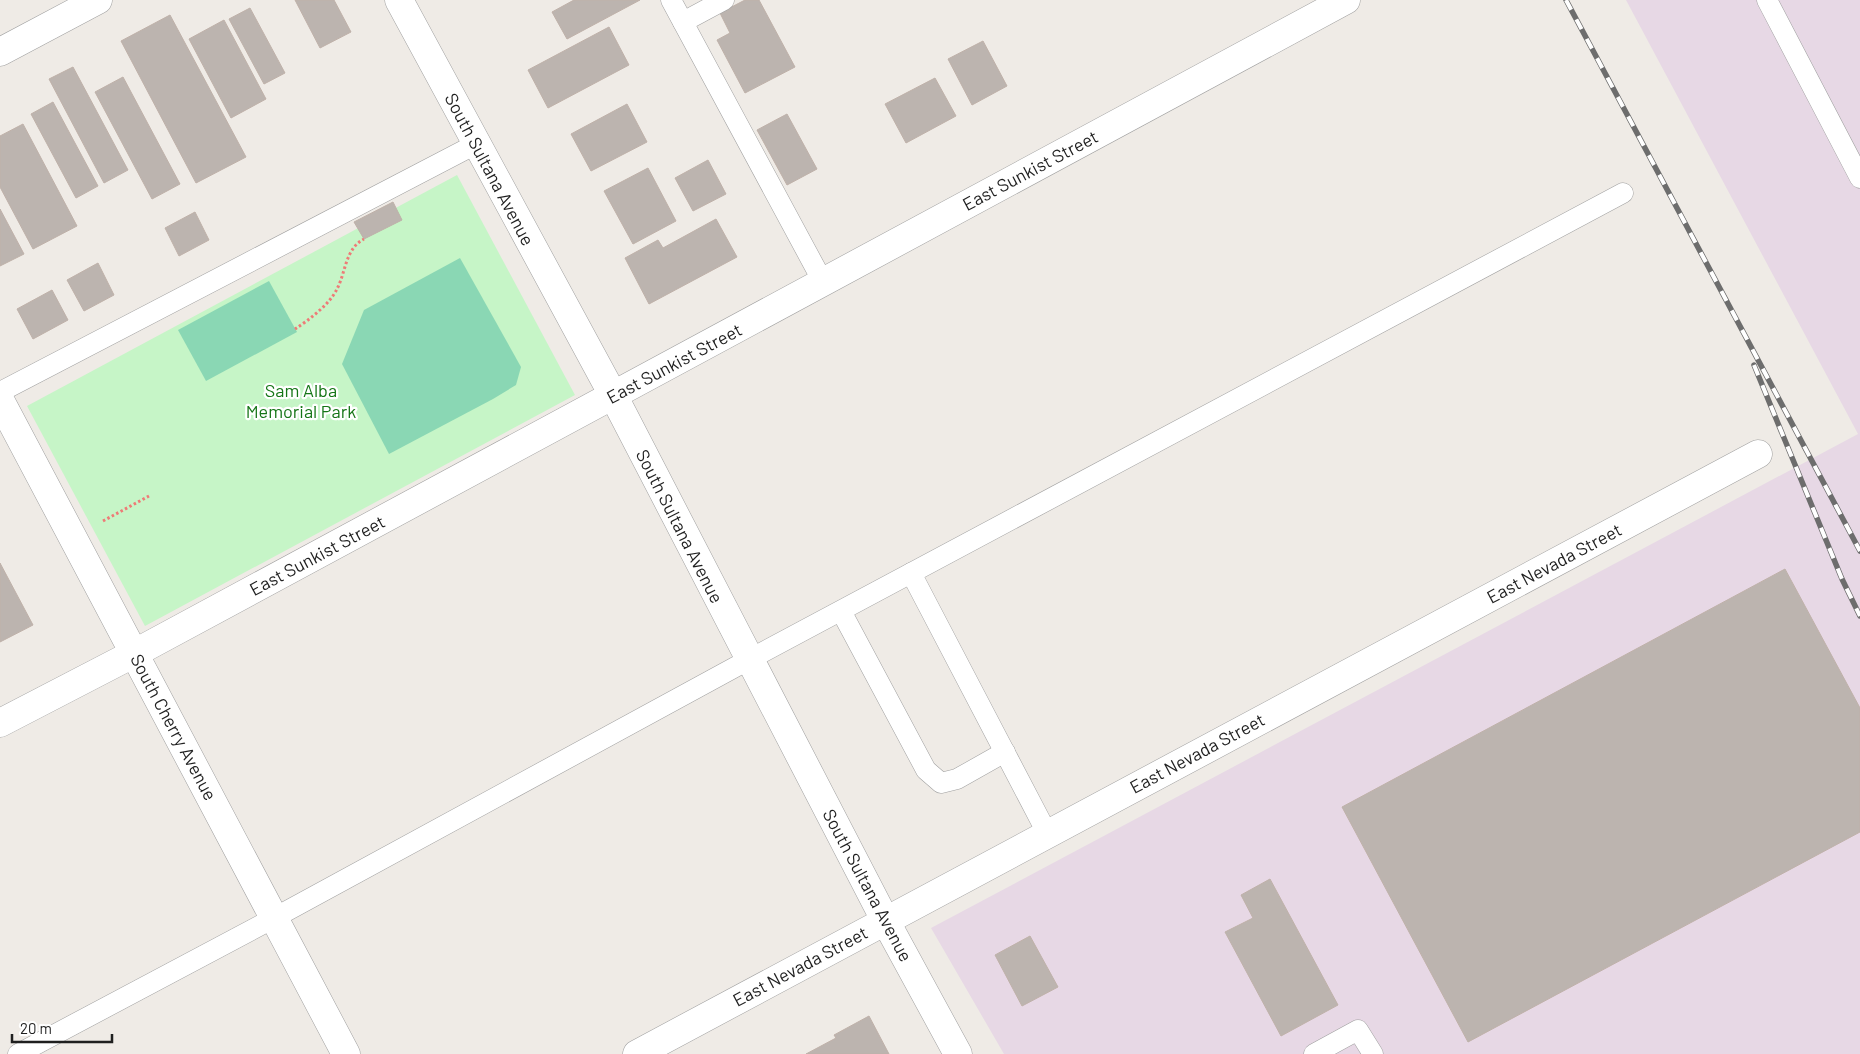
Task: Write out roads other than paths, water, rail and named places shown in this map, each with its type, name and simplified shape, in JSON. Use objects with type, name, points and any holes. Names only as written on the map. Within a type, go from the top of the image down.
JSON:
[{"type":"street","points":[[0,52],[98,0]]},
{"type":"street","name":"South Sultana Avenue","points":[[399,0],[613,395],[885,920],[958,1054]]},
{"type":"street","name":"East Sunkist Street","points":[[0,723],[135,653],[1346,0]]},
{"type":"street","name":"South Cherry Avenue","points":[[0,400],[346,1054]]},
{"type":"street","name":"East Nevada Street","points":[[637,1054],[1758,454]]},
{"type":"lane","points":[[671,0],[823,282]]},
{"type":"lane","points":[[683,22],[724,0]]},
{"type":"lane","points":[[1767,0],[1860,178]]},
{"type":"lane","points":[[0,392],[476,144]]},
{"type":"lane","points":[[18,1054],[274,918],[750,659],[1624,193]]},
{"type":"lane","points":[[911,573],[1047,833]]},
{"type":"lane","points":[[841,611],[926,770],[941,783],[957,779],[1005,752]]},
{"type":"lane","points":[[1314,1054],[1358,1030],[1373,1054]]},
{"type":"railway","points":[[1566,0],[1860,551]]},
{"type":"railway","points":[[1754,365],[1842,579],[1860,616]]},
{"type":"park label","name":"Sam Alba Memorial Park","points":[[301,400]]}]
